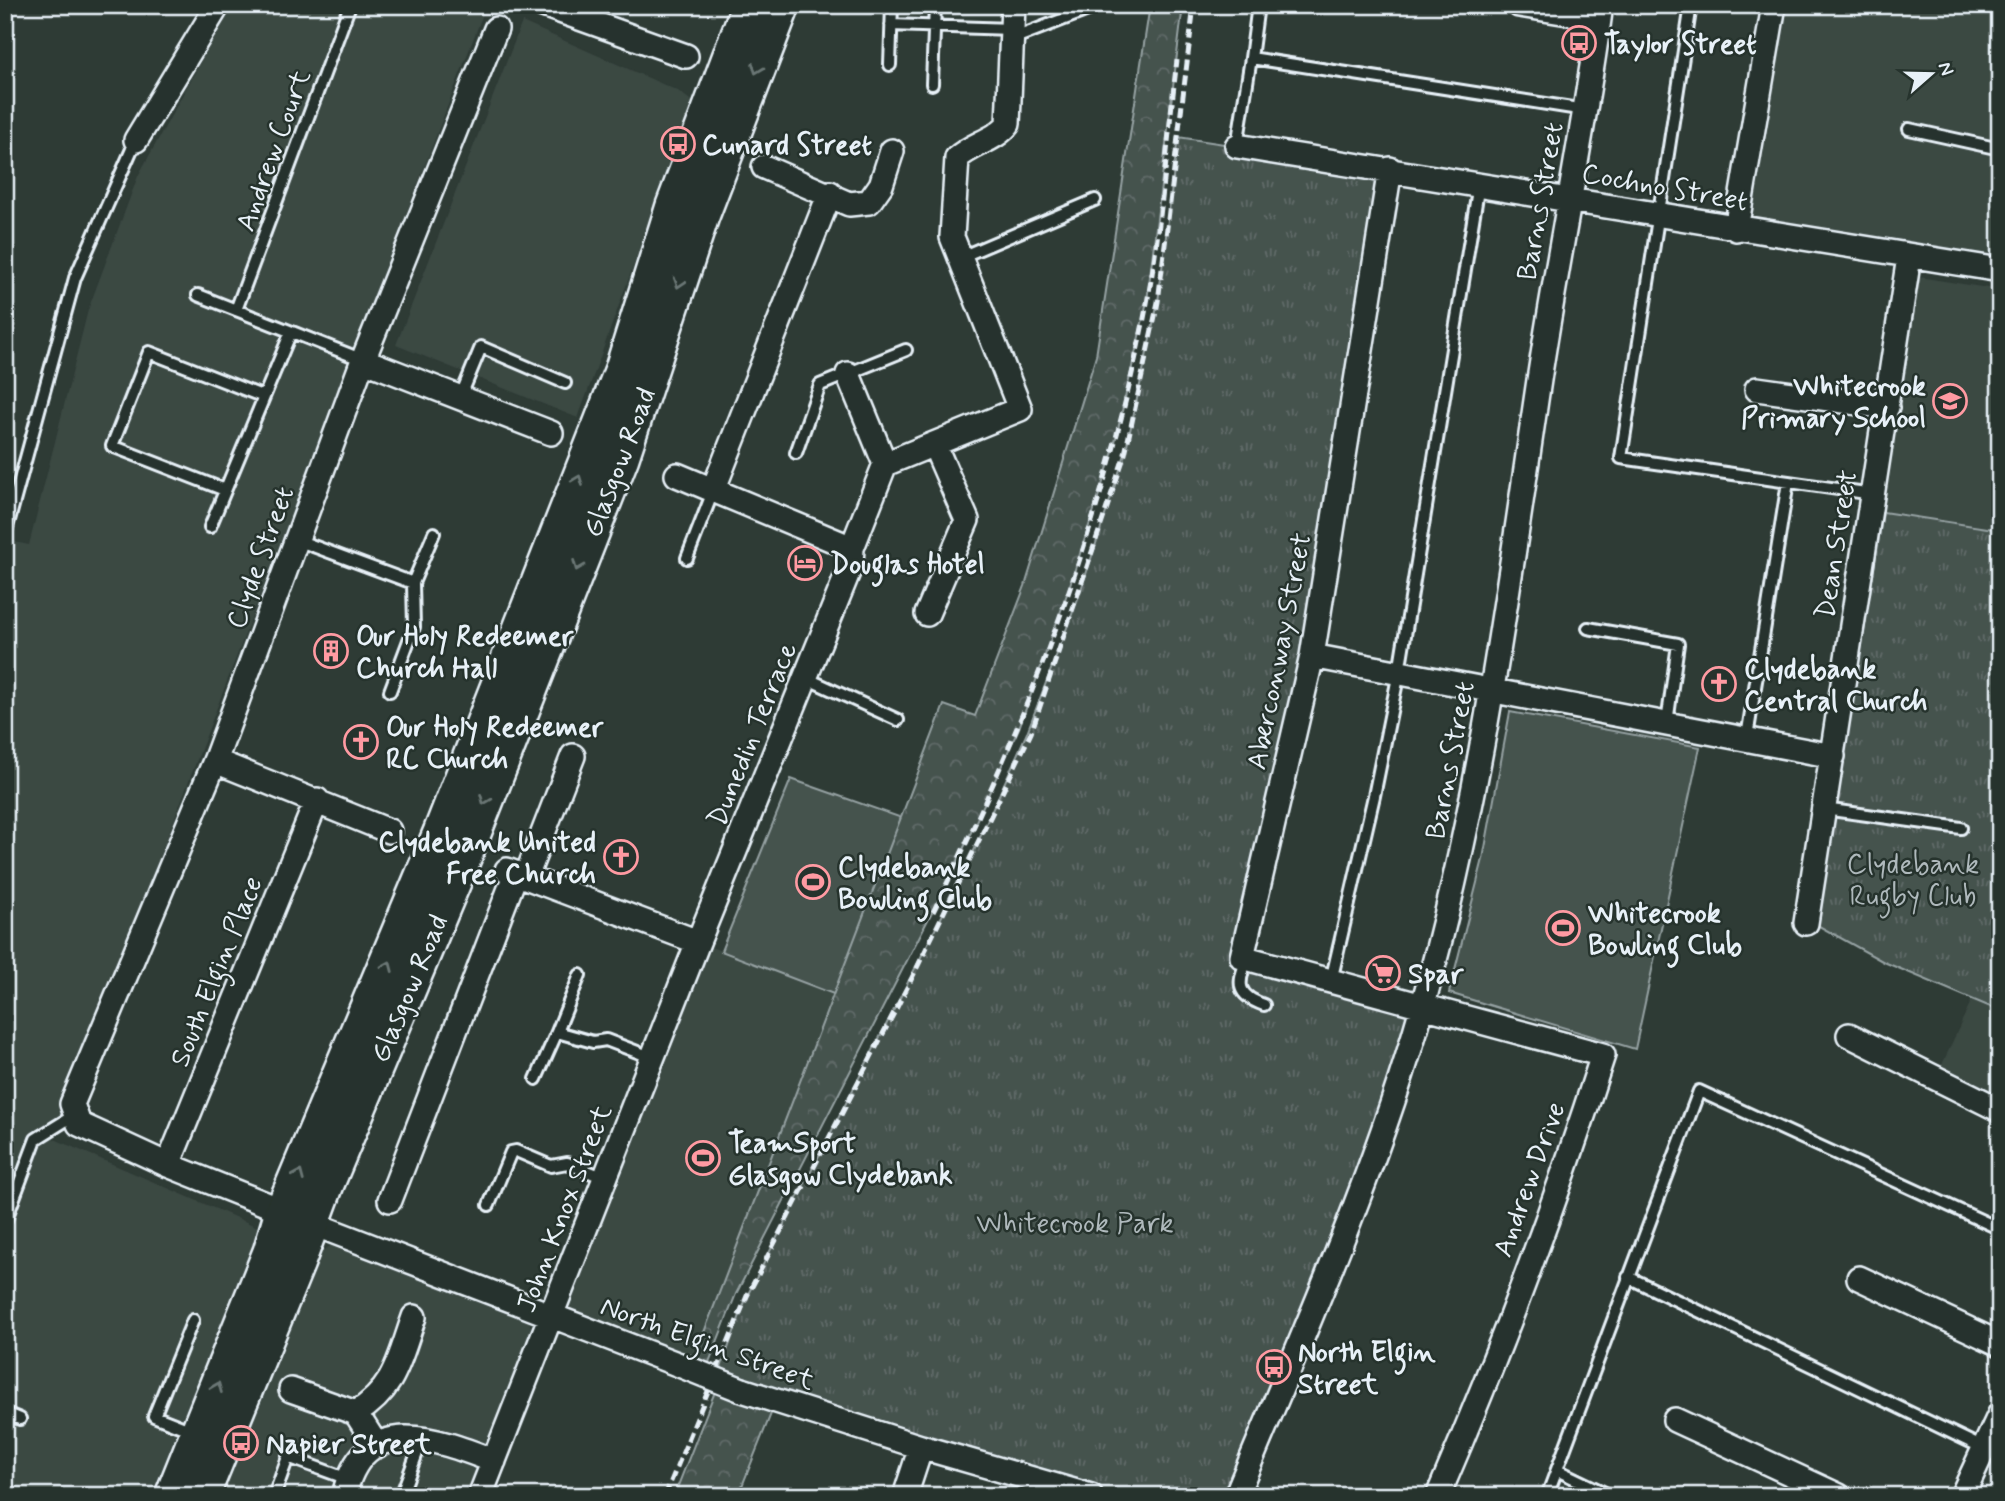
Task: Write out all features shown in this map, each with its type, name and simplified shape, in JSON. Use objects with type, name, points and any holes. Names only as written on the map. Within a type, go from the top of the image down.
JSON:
[{"type":"main road","name":"Glasgow Road","points":[[201,1496],[297,1217],[426,872],[623,369],[674,206],[750,5]]},
{"type":"main road","name":"Glasgow Road","points":[[173,1496],[271,1252],[297,1217],[469,841],[621,457],[701,216],[782,5]]},
{"type":"street","points":[[136,140],[218,5]]},
{"type":"street","points":[[543,5],[686,56]]},
{"type":"street","points":[[848,374],[885,464],[1020,409],[952,237],[957,158],[967,148],[1000,135],[1008,124],[1013,5]]},
{"type":"street","points":[[1518,5],[1600,12]]},
{"type":"street","points":[[1736,229],[1774,5]]},
{"type":"street","name":"Barns Street","points":[[1236,1496],[1350,1221],[1391,1107],[1423,1005],[1461,858],[1493,690],[1540,375],[1600,12]]},
{"type":"street","name":"Clyde Street","points":[[74,1109],[215,761],[363,360],[496,29]]},
{"type":"street","name":"Cochno Street","points":[[1237,146],[2000,270]]},
{"type":"street","points":[[764,167],[849,204],[869,202],[881,185],[892,151]]},
{"type":"street","name":"Aberconway Street","points":[[1247,959],[1242,957],[1312,656],[1390,169]]},
{"type":"street","points":[[714,488],[830,194]]},
{"type":"street","name":"Dean Street","points":[[1805,923],[1909,257]]},
{"type":"street","points":[[363,360],[551,433]]},
{"type":"street","points":[[1757,389],[1887,407]]},
{"type":"street","points":[[927,614],[967,520],[934,444]]},
{"type":"street","name":"Dunedin Terrace","points":[[698,942],[851,565],[852,548],[885,464]]},
{"type":"street","points":[[677,475],[714,488],[852,548]]},
{"type":"street","points":[[1312,656],[1833,755]]},
{"type":"street","points":[[390,1200],[516,873],[573,756]]},
{"type":"street","points":[[215,761],[389,831]]},
{"type":"street","name":"South Elgin Place","points":[[168,1165],[317,800]]},
{"type":"street","points":[[516,873],[698,942]]},
{"type":"street","name":"John Knox Street","points":[[480,1496],[553,1317],[698,942]]},
{"type":"street","points":[[1247,959],[1423,1005]]},
{"type":"street","name":"Andrew Drive","points":[[1423,1005],[1603,1055],[1568,1164],[1475,1410],[1438,1496]]},
{"type":"street","points":[[1849,1035],[2000,1110]]},
{"type":"street","name":"North Elgin Street","points":[[74,1109],[79,1124],[168,1165],[742,1390],[921,1447],[1026,1486],[1091,1496]]},
{"type":"street","points":[[1858,1279],[2000,1344]]},
{"type":"street","points":[[356,1413],[378,1399],[390,1382],[414,1317]]},
{"type":"street","points":[[291,1390],[356,1413],[377,1446]]},
{"type":"street","points":[[1962,1496],[1992,1452],[2000,1414]]},
{"type":"street","points":[[1675,1420],[1839,1496]]},
{"type":"street","points":[[346,1487],[366,1452],[397,1437],[423,1437],[494,1461]]},
{"type":"street","points":[[905,1496],[921,1447]]},
{"type":"lane","name":"Andrew Court","points":[[236,310],[350,5]]},
{"type":"lane","points":[[890,65],[892,5]]},
{"type":"lane","points":[[932,83],[935,5]]},
{"type":"lane","points":[[891,24],[1012,34],[1101,5]]},
{"type":"lane","points":[[1237,146],[1258,5]]},
{"type":"lane","points":[[1691,5],[1621,458],[1873,495]]},
{"type":"lane","points":[[1251,58],[1585,110]]},
{"type":"lane","points":[[1909,129],[2000,149]]},
{"type":"lane","points":[[5,535],[75,278],[136,140]]},
{"type":"lane","points":[[1331,981],[1374,796],[1399,672],[1479,184]]},
{"type":"lane","points":[[961,257],[1095,200]]},
{"type":"lane","points":[[198,295],[363,360]]},
{"type":"lane","points":[[210,527],[291,332]]},
{"type":"lane","points":[[460,398],[481,348],[565,383]]},
{"type":"lane","points":[[796,453],[820,385],[906,349]]},
{"type":"lane","points":[[225,491],[112,446],[149,352],[264,397]]},
{"type":"lane","points":[[1747,737],[1788,482]]},
{"type":"lane","points":[[687,558],[714,488]]},
{"type":"lane","points":[[390,691],[414,627],[413,583],[434,533]]},
{"type":"lane","points":[[297,540],[413,583]]},
{"type":"lane","points":[[1588,628],[1678,644],[1667,723]]},
{"type":"lane","points":[[806,678],[898,720]]},
{"type":"lane","points":[[1824,809],[1961,828]]},
{"type":"lane","points":[[1247,959],[1240,978],[1241,989],[1248,999],[1264,1005]]},
{"type":"lane","points":[[536,1079],[580,975]]},
{"type":"lane","points":[[557,1032],[593,1042],[606,1040],[653,1058]]},
{"type":"lane","points":[[1547,1496],[1699,1091],[2000,1229]]},
{"type":"lane","points":[[5,1222],[36,1139],[74,1109]]},
{"type":"lane","points":[[489,1205],[511,1152],[551,1166],[567,1163],[607,1179]]},
{"type":"lane","points":[[1628,1277],[1992,1452]]},
{"type":"lane","points":[[193,1320],[154,1416],[198,1433]]},
{"type":"lane","points":[[5,1413],[20,1419]]},
{"type":"lane","points":[[401,1496],[423,1437]]},
{"type":"lane","points":[[274,1496],[288,1457],[346,1487]]},
{"type":"lane","points":[[1557,1470],[1611,1496]]},
{"type":"shaded area","points":[[232,5],[486,6],[52,1138],[260,1228],[151,1496],[5,1496],[5,540],[29,545],[88,310],[138,176]]},
{"type":"shaded area","points":[[1774,5],[2000,5],[2000,270],[1736,229]]},
{"type":"shaded area","points":[[522,22],[678,91],[693,102],[578,418],[396,345]]},
{"type":"shaded area","name":"Whitecrook Primary School","points":[[1919,277],[2000,290],[2000,530],[1883,512]]},
{"type":"shaded area","name":"TeamSport Glasgow Clydebank","points":[[698,942],[836,995],[690,1369],[553,1317]]},
{"type":"shaded area","points":[[1972,999],[2000,1011],[2000,1110],[1936,1078]]},
{"type":"shaded area","points":[[332,1245],[376,1258],[528,1318],[533,1333],[469,1496],[219,1496],[317,1254]]},
{"type":"green space","points":[[1150,5],[1183,5],[1147,301],[1113,451],[1068,591],[1019,728],[955,867],[736,1294],[704,1375],[690,1369],[944,705],[975,716],[1025,586],[1096,356]]},
{"type":"green space","name":"Whitecrook Park","points":[[1178,137],[1390,169],[1352,410],[1242,957],[1423,1005],[1237,1496],[1091,1496],[717,1379],[747,1296],[964,873],[1026,735],[1079,596],[1125,454],[1158,302]]},
{"type":"green space","name":"Clydebank Rugby Club","points":[[1883,512],[2000,530],[2000,1011],[1884,962],[1817,925]]},
{"type":"green space","name":"Whitecrook Bowling Club","points":[[1510,712],[1700,747],[1635,1049],[1449,993],[1483,859]]},
{"type":"green space","name":"Clydebank Bowling Club","points":[[791,779],[902,818],[836,995],[721,951]]},
{"type":"green space","points":[[716,1389],[772,1411],[738,1496],[674,1496]]},
{"type":"railway","points":[[665,1496],[747,1296],[911,980],[1031,733],[1125,454],[1158,302],[1194,5]]},
{"type":"railway","points":[[933,912],[968,839],[1032,690],[1061,615],[1110,461],[1147,303],[1177,60]]},
{"type":"place","name":"Taylor Street","points":[[1579,43]]},
{"type":"place","name":"Cunard Street","points":[[678,144]]},
{"type":"place","name":"Whitecrook Primary School","points":[[1950,401]]},
{"type":"place","name":"Douglas Hotel","points":[[805,563]]},
{"type":"place","name":"Our Holy Redeemer Church Hall","points":[[331,651]]},
{"type":"place","name":"Clydebank Central Church","points":[[1719,684]]},
{"type":"place","name":"Our Holy Redeemer RC Church","points":[[361,742]]},
{"type":"place","name":"Clydebank United Free Church","points":[[621,857]]},
{"type":"place","name":"Clydebank Bowling Club","points":[[813,882]]},
{"type":"place","name":"Whitecrook Bowling Club","points":[[1563,928]]},
{"type":"place","name":"Spar","points":[[1383,973]]},
{"type":"place","name":"TeamSport Glasgow Clydebank","points":[[703,1158]]},
{"type":"place","name":"North Elgin Street","points":[[1274,1367]]},
{"type":"place","name":"Napier Street","points":[[241,1443]]}]
